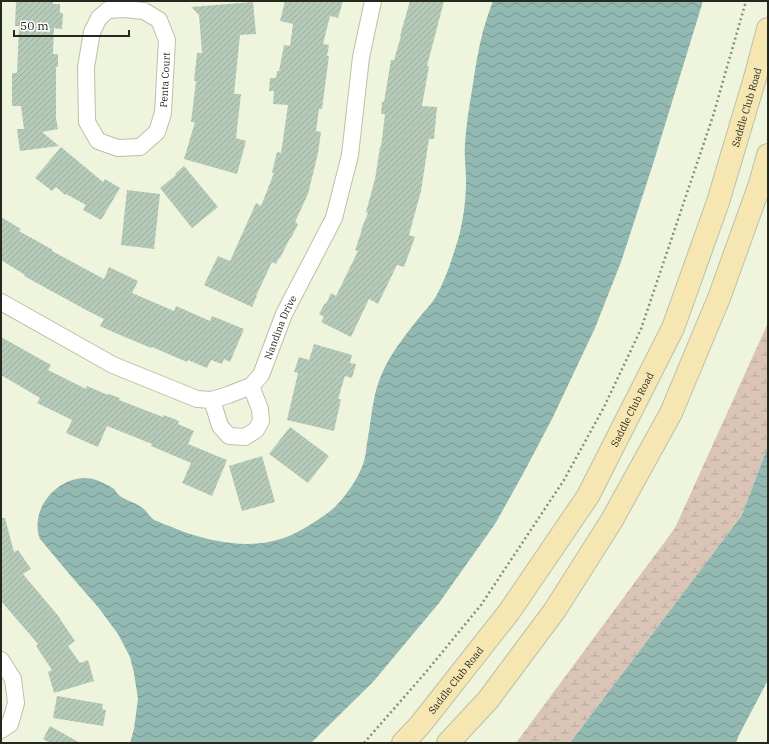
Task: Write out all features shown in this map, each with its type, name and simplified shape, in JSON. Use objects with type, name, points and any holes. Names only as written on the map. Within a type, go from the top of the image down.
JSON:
[{"type":"street","name":"Nandina Drive","points":[[1,302],[113,365],[197,399],[212,400],[251,386],[262,375],[284,314],[334,218],[350,156],[361,57],[374,1]]},
{"type":"street","name":"Penta Court","points":[[106,6],[144,11],[159,20],[167,40],[163,113],[157,132],[140,147],[118,148],[98,140],[87,122],[86,67],[92,32],[106,6]]},
{"type":"street","name":"Saddle Club Road","points":[[404,743],[510,612],[588,496],[673,328],[718,202],[768,29]]},
{"type":"street","points":[[448,743],[488,700],[555,610],[612,520],[671,413],[719,298],[760,184],[768,155]]},
{"type":"street","points":[[212,400],[220,426],[229,436],[245,437],[256,430],[261,421],[260,409],[251,386]]},
{"type":"street","points":[[1,660],[13,679],[16,703],[10,724],[1,730]]},
{"type":"path","points":[[364,743],[426,672],[481,605],[564,480],[604,407],[642,329],[713,116],[746,1]]},
{"type":"green space","points":[[768,323],[768,446],[742,515],[570,743],[516,743],[675,528]]},
{"type":"water","points":[[493,1],[703,1],[621,262],[595,328],[553,417],[495,524],[439,603],[373,682],[311,743],[130,743],[134,729],[138,699],[130,657],[118,634],[98,607],[40,539],[38,527],[39,516],[43,505],[50,495],[59,487],[70,481],[81,478],[93,479],[104,483],[114,489],[120,496],[144,509],[154,520],[184,532],[215,541],[244,544],[273,541],[287,537],[319,519],[335,507],[348,492],[362,467],[366,454],[375,396],[382,373],[401,341],[439,292],[457,243],[465,204],[466,130],[475,68],[484,27]]},
{"type":"water","points":[[768,446],[768,680],[736,743],[570,743],[742,515]]},
{"type":"building","points":[[16,1],[53,1],[53,4],[60,4],[60,13],[63,13],[62,29],[54,28],[53,54],[58,54],[58,67],[56,67],[56,118],[58,129],[42,132],[59,146],[20,151],[17,129],[24,129],[21,106],[12,106],[12,73],[17,73],[19,26],[15,26]]},
{"type":"building","points":[[285,1],[343,1],[338,18],[330,16],[323,44],[329,45],[327,56],[329,56],[322,109],[319,109],[316,131],[321,132],[318,153],[308,194],[295,222],[298,224],[276,264],[272,262],[252,307],[204,285],[218,256],[230,261],[256,203],[261,206],[274,173],[272,173],[277,152],[281,153],[288,105],[273,104],[274,91],[269,91],[270,78],[276,78],[277,71],[279,71],[284,45],[290,46],[293,24],[280,21]]},
{"type":"building","points":[[410,1],[444,1],[427,66],[429,66],[422,106],[437,107],[434,139],[429,139],[421,191],[409,235],[415,237],[404,267],[397,265],[378,304],[369,299],[351,337],[321,322],[324,317],[319,314],[331,293],[336,296],[358,251],[355,250],[368,213],[366,212],[375,179],[381,147],[385,114],[381,114],[382,102],[384,102],[391,60],[394,60]]},
{"type":"building","points":[[253,2],[256,34],[240,35],[234,94],[241,94],[236,138],[246,141],[237,174],[184,159],[195,122],[191,122],[196,81],[194,81],[197,53],[202,53],[199,15],[191,7]]},
{"type":"building","points":[[61,147],[103,182],[105,179],[120,188],[101,220],[83,210],[86,205],[66,194],[65,195],[56,187],[52,191],[35,178]]},
{"type":"building","points":[[184,166],[218,207],[192,228],[160,188],[176,175],[175,174]]},
{"type":"building","points":[[127,190],[160,194],[154,249],[121,245]]},
{"type":"building","points":[[1,217],[21,229],[19,231],[53,250],[52,251],[104,279],[109,267],[138,281],[132,293],[174,311],[176,306],[210,321],[212,316],[244,329],[230,362],[224,359],[222,364],[211,360],[207,368],[188,360],[187,362],[152,347],[151,348],[100,326],[104,319],[24,276],[25,275],[1,260]]},
{"type":"building","points":[[1,337],[51,365],[48,370],[86,389],[87,386],[108,395],[109,394],[120,398],[119,400],[163,417],[164,415],[179,421],[178,424],[194,431],[188,444],[227,460],[212,496],[182,483],[191,463],[151,446],[152,444],[107,426],[98,447],[66,433],[72,420],[37,403],[40,398],[1,375]]},
{"type":"building","points":[[314,344],[352,355],[350,363],[356,364],[352,378],[345,376],[338,399],[341,399],[334,431],[287,420],[298,373],[294,372],[299,357],[309,360]]},
{"type":"building","points":[[290,427],[329,456],[308,483],[269,454]]},
{"type":"building","points":[[262,456],[275,502],[242,511],[229,466]]},
{"type":"building","points":[[1,518],[5,518],[14,552],[18,550],[31,569],[23,574],[60,618],[75,641],[68,646],[80,663],[88,660],[94,681],[54,693],[48,672],[52,670],[36,646],[38,644],[1,601]]},
{"type":"building","points":[[57,696],[103,704],[102,709],[106,710],[103,726],[53,718]]},
{"type":"building","points":[[50,726],[80,743],[50,743],[43,739]]}]
